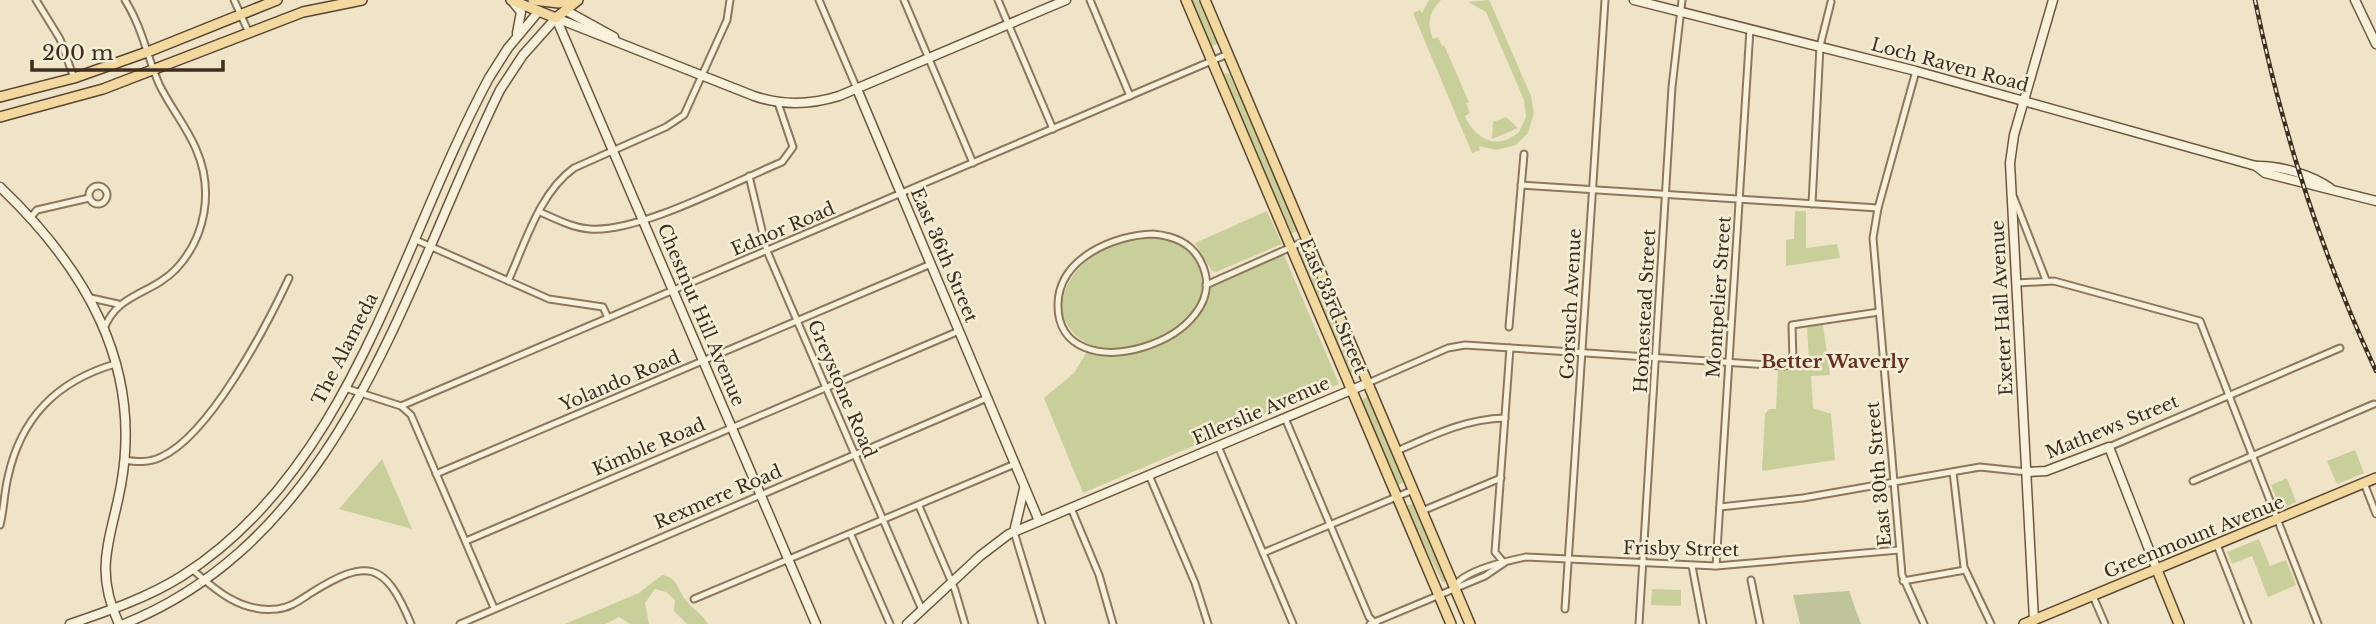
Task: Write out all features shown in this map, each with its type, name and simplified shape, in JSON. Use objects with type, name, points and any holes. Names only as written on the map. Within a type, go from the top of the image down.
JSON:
[{"type":"main road","points":[[0,97],[74,78],[277,0]]},
{"type":"main road","points":[[0,117],[83,96],[303,12],[362,0]]},
{"type":"main road","points":[[510,0],[778,103],[818,102],[857,89],[1066,0]]},
{"type":"main road","points":[[510,0],[522,12],[515,39]]},
{"type":"main road","points":[[533,0],[569,0]]},
{"type":"main road","name":"The Alameda","points":[[121,624],[161,607],[204,581],[244,549],[275,516],[324,453],[361,395],[431,247],[500,90],[523,55],[556,18],[578,0]]},
{"type":"main road","name":"East 33rd Street","points":[[1186,0],[1451,624]]},
{"type":"main road","name":"East 33rd Street","points":[[1205,0],[1470,624]]},
{"type":"main road","name":"Loch Raven Road","points":[[1634,0],[1821,46],[2256,166],[2319,180],[2330,188],[2376,201]]},
{"type":"main road","name":"Exeter Hall Avenue","points":[[2034,622],[2011,151],[2053,0]]},
{"type":"main road","points":[[2355,0],[2375,39]]},
{"type":"main road","points":[[547,1],[622,42]]},
{"type":"main road","name":"The Alameda","points":[[70,624],[112,610],[161,588],[192,569],[222,546],[260,508],[311,442],[345,388],[416,240],[482,89],[515,39],[547,1]]},
{"type":"main road","name":"Chestnut Hill Avenue","points":[[556,18],[816,624]]},
{"type":"main road","name":"East 36th Street","points":[[857,89],[1039,521]]},
{"type":"main road","points":[[0,187],[31,217],[69,262],[104,329],[114,364],[123,413],[124,460],[104,555],[104,580],[112,610],[121,624]]},
{"type":"main road","name":"Ellerslie Avenue","points":[[907,624],[989,548],[1014,532],[1368,383]]},
{"type":"main road","points":[[2109,447],[2179,624]]},
{"type":"main road","name":"Mathews Street","points":[[2027,472],[2046,471],[2109,447]]},
{"type":"main road","name":"Greenmount Avenue","points":[[2024,624],[2376,478]]},
{"type":"main road","points":[[1014,532],[1024,486]]},
{"type":"main road","points":[[142,624],[161,607]]},
{"type":"main road","points":[[103,624],[112,610]]},
{"type":"street","points":[[36,0],[60,39],[74,78]]},
{"type":"street","points":[[104,329],[118,304],[155,286],[180,264],[198,234],[206,205],[204,172],[196,148],[176,118],[154,71],[150,51],[125,0]]},
{"type":"street","points":[[234,0],[249,33]]},
{"type":"street","points":[[508,282],[551,190],[568,172],[681,118],[689,109],[727,20],[730,0]]},
{"type":"street","name":"East 36th Street","points":[[819,0],[857,89]]},
{"type":"street","points":[[904,0],[973,163]]},
{"type":"street","points":[[998,0],[1053,129]]},
{"type":"street","points":[[1090,0],[1130,96]]},
{"type":"street","name":"Gorsuch Avenue","points":[[1565,609],[1605,0]]},
{"type":"street","name":"Homestead Street","points":[[1639,624],[1678,12],[1682,0]]},
{"type":"street","points":[[1812,204],[1821,46],[1831,2]]},
{"type":"street","name":"Montpelier Street","points":[[1716,566],[1750,29]]},
{"type":"street","name":"Ednor Road","points":[[401,406],[1228,54]]},
{"type":"street","name":"East 30th Street","points":[[1916,71],[1878,208],[1873,237],[1903,581],[1924,624]]},
{"type":"street","points":[[540,212],[591,230],[619,228],[644,221],[782,162],[792,152],[792,136],[778,103]]},
{"type":"street","points":[[1509,327],[1524,154]]},
{"type":"street","name":"Greystone Road","points":[[749,176],[767,251],[922,610]]},
{"type":"street","points":[[1521,185],[1878,208]]},
{"type":"street","points":[[2012,194],[2046,280]]},
{"type":"street","points":[[31,217],[37,210],[89,198]]},
{"type":"street","points":[[1206,285],[1199,258],[1180,240],[1153,234],[1123,237],[1092,251],[1072,271],[1060,290],[1060,318],[1067,332],[1085,347],[1118,352],[1136,350],[1166,339],[1186,323],[1200,303],[1206,285],[1307,240]]},
{"type":"street","points":[[416,240],[556,301],[603,307],[608,318]]},
{"type":"street","name":"Yolando Road","points":[[436,474],[931,264]]},
{"type":"street","points":[[124,460],[157,459],[174,450],[192,433],[249,352],[289,278]]},
{"type":"street","points":[[2017,283],[2046,280],[2200,321],[2318,624]]},
{"type":"street","points":[[90,298],[118,304]]},
{"type":"street","name":"Ellerslie Avenue","points":[[1368,383],[1448,348],[1471,345],[1785,366],[1791,363],[1792,325],[1879,312]]},
{"type":"street","name":"Kimble Road","points":[[466,541],[959,331]]},
{"type":"street","points":[[1504,562],[1495,552],[1510,348]]},
{"type":"street","name":"Mathews Street","points":[[2109,447],[2340,348]]},
{"type":"street","points":[[0,525],[14,457],[36,411],[49,397],[73,380],[114,364]]},
{"type":"street","points":[[345,388],[401,406],[411,415],[494,608]]},
{"type":"street","name":"Rexmere Road","points":[[460,624],[987,398]]},
{"type":"street","points":[[2193,481],[2374,404]]},
{"type":"street","points":[[1286,418],[1373,623]]},
{"type":"street","points":[[1397,451],[1469,421],[1505,418]]},
{"type":"street","points":[[1218,446],[1293,624]]},
{"type":"street","points":[[695,599],[1015,464]]},
{"type":"street","name":"Mathews Street","points":[[1720,507],[1803,498],[1989,466],[2027,472]]},
{"type":"street","points":[[1952,472],[1965,570],[1991,624]]},
{"type":"street","points":[[1149,475],[1195,583],[1208,624]]},
{"type":"street","points":[[1422,511],[1501,478]]},
{"type":"street","points":[[2364,483],[2376,514]]},
{"type":"street","points":[[1264,553],[1413,490]]},
{"type":"street","points":[[919,506],[952,582],[965,624]]},
{"type":"street","points":[[1071,508],[1100,575],[1113,624]]},
{"type":"street","points":[[1014,532],[1042,624]]},
{"type":"street","points":[[851,535],[890,624]]},
{"type":"street","points":[[2217,545],[2248,624]]},
{"type":"street","name":"Frisby Street","points":[[1373,623],[1485,576],[1504,562],[1532,557],[1716,566],[1899,550]]},
{"type":"street","points":[[1692,566],[1703,624]]},
{"type":"street","points":[[192,569],[232,601],[276,610],[291,605],[344,572],[362,571],[377,575],[390,583],[397,592],[411,624]]},
{"type":"street","points":[[1903,581],[1965,570]]},
{"type":"street","points":[[1751,580],[1760,624]]},
{"type":"street","points":[[2093,596],[2105,624]]},
{"type":"green space","points":[[1189,0],[1198,0],[1220,43],[1210,47]]},
{"type":"green space","points":[[1429,0],[1441,0],[1430,18],[1430,28],[1433,39],[1438,37],[1442,46],[1444,45],[1469,102],[1466,103],[1470,113],[1465,116],[1469,124],[1488,140],[1503,141],[1519,132],[1526,117],[1524,100],[1486,12],[1468,2],[1489,0],[1531,96],[1534,113],[1528,133],[1516,145],[1496,150],[1479,146],[1480,150],[1472,153],[1413,13],[1420,10],[1422,13]]},
{"type":"green space","points":[[1225,73],[1229,74],[1249,112],[1298,231],[1292,233],[1223,77]]},
{"type":"green space","points":[[1506,117],[1518,128],[1492,139],[1493,122]]},
{"type":"green space","points":[[1267,211],[1282,244],[1216,272],[1212,271],[1195,243]]},
{"type":"green space","points":[[1795,211],[1806,211],[1806,248],[1837,244],[1840,258],[1786,266],[1786,240],[1794,239]]},
{"type":"green space","points":[[1146,237],[1176,243],[1192,254],[1201,271],[1201,282],[1281,248],[1339,384],[1083,493],[1044,398],[1074,373],[1091,345],[1076,335],[1067,324],[1063,298],[1075,273],[1086,261],[1110,246]]},
{"type":"green space","points":[[1301,250],[1328,298],[1352,353],[1357,375],[1353,377],[1298,253]]},
{"type":"green space","points":[[1823,325],[1830,375],[1811,376],[1813,408],[1831,414],[1835,460],[1762,471],[1765,414],[1769,409],[1776,409],[1778,369],[1790,368],[1795,360],[1809,360],[1807,327]]},
{"type":"green space","points":[[1366,397],[1371,400],[1406,481],[1396,486],[1361,401]]},
{"type":"green space","points":[[2355,450],[2364,473],[2337,484],[2327,461]]},
{"type":"green space","points":[[382,459],[412,529],[339,509]]},
{"type":"green space","points":[[2287,478],[2296,502],[2281,509],[2271,485]]},
{"type":"green space","points":[[1415,502],[1447,579],[1443,583],[1404,507]]},
{"type":"green space","points":[[2259,539],[2270,566],[2286,560],[2296,585],[2268,597],[2252,556],[2232,564],[2227,552]]},
{"type":"green space","points":[[662,575],[674,581],[708,624],[687,624],[674,611],[675,600],[666,592],[655,589],[645,603],[649,624],[630,624],[619,617],[606,624],[565,624],[639,593]]},
{"type":"green space","points":[[1652,589],[1681,590],[1681,606],[1651,605]]},
{"type":"green space","points":[[1849,591],[1861,624],[1800,624],[1793,595]]},
{"type":"railway","points":[[2255,0],[2277,95],[2320,235],[2376,371]]},
{"type":"district","name":"Better Waverly","points":[[1835,361]]}]
